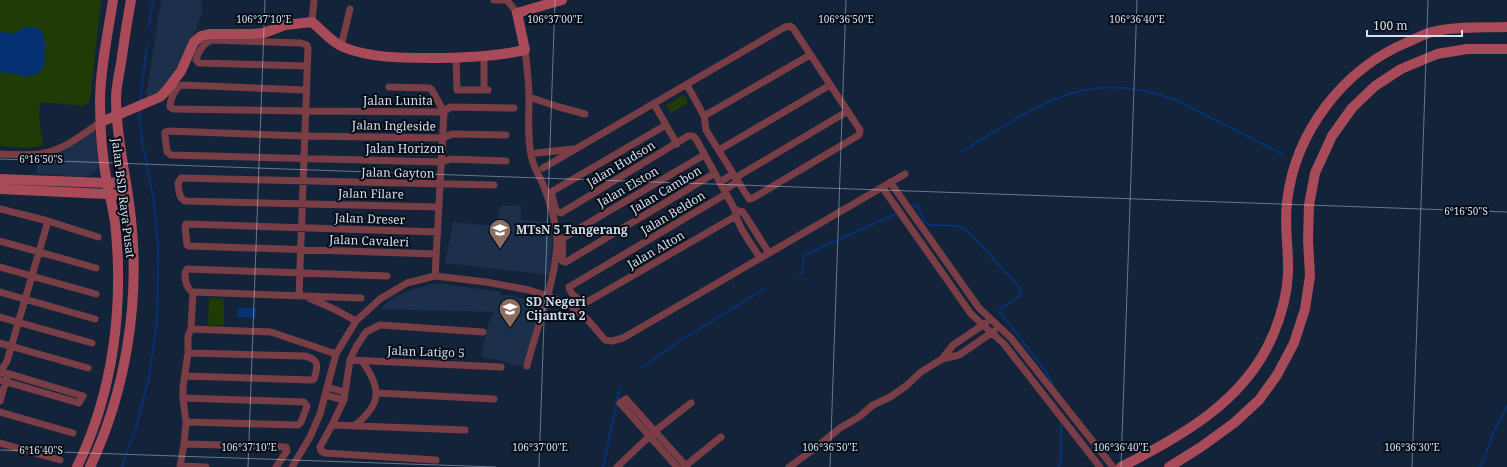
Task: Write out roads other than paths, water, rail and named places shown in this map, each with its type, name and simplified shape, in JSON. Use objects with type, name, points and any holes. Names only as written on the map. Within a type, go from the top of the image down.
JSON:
[{"type":"main road","name":"Jalan BSD Raya Pusat","points":[[77,467],[91,434],[112,358],[118,306],[118,257],[113,211],[107,183],[101,122],[100,85],[113,0]]},
{"type":"main road","name":"Jalan BSD Raya Pusat","points":[[90,467],[103,441],[118,390],[128,337],[133,283],[131,221],[119,143],[116,92],[130,0]]},
{"type":"main road","points":[[101,122],[160,97],[181,71],[194,42],[201,36],[209,34],[258,33],[285,25],[312,22],[341,46],[369,54],[399,58],[456,58],[502,55],[525,50],[517,13],[562,0]]},
{"type":"main road","points":[[1120,467],[1154,450],[1220,406],[1242,386],[1258,363],[1273,335],[1284,304],[1288,275],[1286,241],[1287,202],[1294,166],[1312,125],[1335,94],[1361,68],[1390,49],[1431,32],[1466,27],[1507,27]]},
{"type":"main road","points":[[1169,467],[1207,443],[1234,423],[1258,400],[1277,375],[1294,343],[1305,309],[1310,276],[1308,240],[1309,205],[1315,173],[1332,136],[1352,108],[1376,86],[1401,68],[1437,54],[1467,49],[1507,49]]},
{"type":"main road","points":[[0,178],[107,183],[126,182]]},
{"type":"main road","points":[[0,188],[128,195]]},
{"type":"street","points":[[312,22],[314,0]]},
{"type":"street","points":[[494,0],[507,0],[517,13]]},
{"type":"street","points":[[341,46],[350,9]]},
{"type":"street","points":[[543,168],[785,27],[790,26],[793,28],[848,111],[860,132],[857,136],[751,199],[748,198],[706,130],[704,116],[687,85]]},
{"type":"street","points":[[302,296],[300,250],[307,45],[301,43],[212,40],[203,46],[196,57],[196,60],[199,63],[306,66]]},
{"type":"street","points":[[525,50],[529,97],[529,146],[532,160],[544,188],[554,220],[557,238],[555,265],[548,296],[527,366]]},
{"type":"street","points":[[704,116],[810,55]]},
{"type":"street","points":[[456,58],[457,90],[486,90],[484,56]]},
{"type":"street","name":"Jalan Lunita","points":[[306,90],[182,85],[177,89],[171,101],[170,107],[305,112],[444,112],[450,107],[514,108]]},
{"type":"street","points":[[719,150],[830,85]]},
{"type":"street","points":[[389,87],[429,88],[432,90],[444,112],[435,276]]},
{"type":"street","points":[[529,97],[559,108],[585,114]]},
{"type":"street","points":[[654,104],[677,144]]},
{"type":"street","points":[[720,182],[735,178],[848,111]]},
{"type":"street","points":[[0,154],[32,155],[49,152],[75,140],[101,122]]},
{"type":"street","name":"Jalan Hudson","points":[[666,125],[551,192],[556,211],[561,213],[688,136],[693,136],[696,139],[704,155]]},
{"type":"street","name":"Jalan Ingleside","points":[[171,155],[166,149],[165,132],[168,131],[304,136],[443,138],[452,134],[506,135]]},
{"type":"street","points":[[537,153],[576,149]]},
{"type":"street","name":"Jalan Horizon","points":[[171,155],[442,162],[451,159],[506,161]]},
{"type":"street","points":[[704,155],[760,258]]},
{"type":"street","name":"Jalan Elston","points":[[566,262],[562,261],[561,259],[563,238],[704,155]]},
{"type":"street","name":"Jalan Cambon","points":[[566,262],[715,174]]},
{"type":"street","points":[[292,467],[310,437],[320,414],[336,354],[356,321],[380,299],[407,283],[435,276],[486,282],[529,290],[571,306],[588,320],[605,340],[612,342],[623,338],[905,174]]},
{"type":"street","name":"Jalan Gayton","points":[[184,200],[181,199],[178,183],[181,178],[440,185],[448,183],[494,185]]},
{"type":"street","name":"Jalan Beldon","points":[[587,302],[582,302],[570,291],[569,287],[725,192],[735,178]]},
{"type":"street","points":[[890,182],[979,308],[1011,338],[1113,467]]},
{"type":"street","points":[[882,187],[971,314],[1004,344],[1100,467]]},
{"type":"street","name":"Jalan Filare","points":[[184,200],[439,207]]},
{"type":"street","points":[[0,209],[48,221],[98,237]]},
{"type":"street","points":[[736,213],[743,212],[769,253]]},
{"type":"street","name":"Jalan Alton","points":[[587,302],[736,213]]},
{"type":"street","points":[[3,381],[79,403],[83,396],[8,373],[0,372],[7,361],[48,221]]},
{"type":"street","name":"Jalan Dreser","points":[[189,246],[186,224],[438,232]]},
{"type":"street","points":[[0,241],[96,268]]},
{"type":"street","name":"Jalan Cavaleri","points":[[189,246],[436,254]]},
{"type":"street","points":[[0,267],[96,294]]},
{"type":"street","points":[[361,298],[194,292],[189,290],[185,273],[187,269],[387,276]]},
{"type":"street","points":[[0,292],[95,319]]},
{"type":"street","points":[[194,292],[191,328],[188,336],[188,353],[183,398],[186,422],[180,466],[206,467]]},
{"type":"street","points":[[302,296],[336,310],[356,321]]},
{"type":"street","points":[[0,317],[92,343]]},
{"type":"street","points":[[942,359],[953,345],[991,319]]},
{"type":"street","points":[[436,460],[325,453],[321,451],[320,447],[332,425],[344,396],[350,360],[366,332],[380,325],[483,332]]},
{"type":"street","points":[[789,467],[840,428],[859,417],[873,405],[901,390],[921,372],[942,359],[959,355],[999,327]]},
{"type":"street","points":[[191,328],[271,332],[336,354]]},
{"type":"street","points":[[0,343],[88,368]]},
{"type":"street","points":[[185,376],[314,380],[317,367],[316,361],[312,358],[304,356],[188,353]]},
{"type":"street","name":"Jalan Latigo 5","points":[[350,360],[501,367]]},
{"type":"street","points":[[0,401],[3,381],[8,373],[7,361]]},
{"type":"street","points":[[354,426],[365,417],[374,406],[377,393],[375,382],[371,373],[362,361]]},
{"type":"street","points":[[327,387],[344,396]]},
{"type":"street","points":[[377,393],[494,400]]},
{"type":"street","points":[[325,395],[344,396]]},
{"type":"street","points":[[183,398],[304,402],[307,406],[299,425],[186,422]]},
{"type":"street","points":[[623,401],[685,467],[721,437]]},
{"type":"street","points":[[617,467],[652,433],[691,403]]},
{"type":"street","points":[[0,412],[73,432]]},
{"type":"street","points":[[332,425],[465,430]]},
{"type":"street","points":[[652,433],[677,467]]},
{"type":"street","points":[[0,443],[60,460]]},
{"type":"street","points":[[184,444],[284,447],[287,451],[276,467]]},
{"type":"water","points":[[24,28],[38,28],[42,32],[45,42],[44,66],[37,74],[25,77],[0,72],[0,31],[12,33]]},
{"type":"water","points":[[238,308],[256,308],[256,318],[237,317]]},
{"type":"waterway","points":[[149,27],[153,0]]},
{"type":"waterway","points":[[140,102],[147,45]]},
{"type":"waterway","points":[[961,152],[1014,120],[1063,96],[1089,89],[1116,87],[1145,91],[1178,101],[1282,154]]},
{"type":"waterway","points":[[122,467],[137,424],[149,377],[157,321],[158,247],[154,202],[142,141],[139,111]]},
{"type":"waterway","points":[[911,207],[914,205],[918,207],[925,222],[929,225],[958,226],[968,231],[1020,288],[1021,294],[999,311],[1047,373],[1054,387]]},
{"type":"waterway","points":[[799,275],[802,272],[804,255],[898,213]]},
{"type":"waterway","points":[[640,369],[678,342],[764,289]]},
{"type":"waterway","points":[[603,467],[620,387]]},
{"type":"waterway","points":[[1480,467],[1495,429],[1507,406]]},
{"type":"waterway","points":[[1059,467],[1061,459],[1061,420]]},
{"type":"place","name":"MTsN 5 Tangerang","points":[[500,250]]},
{"type":"place","name":"SD Negeri Cijantra 2","points":[[510,328]]}]
